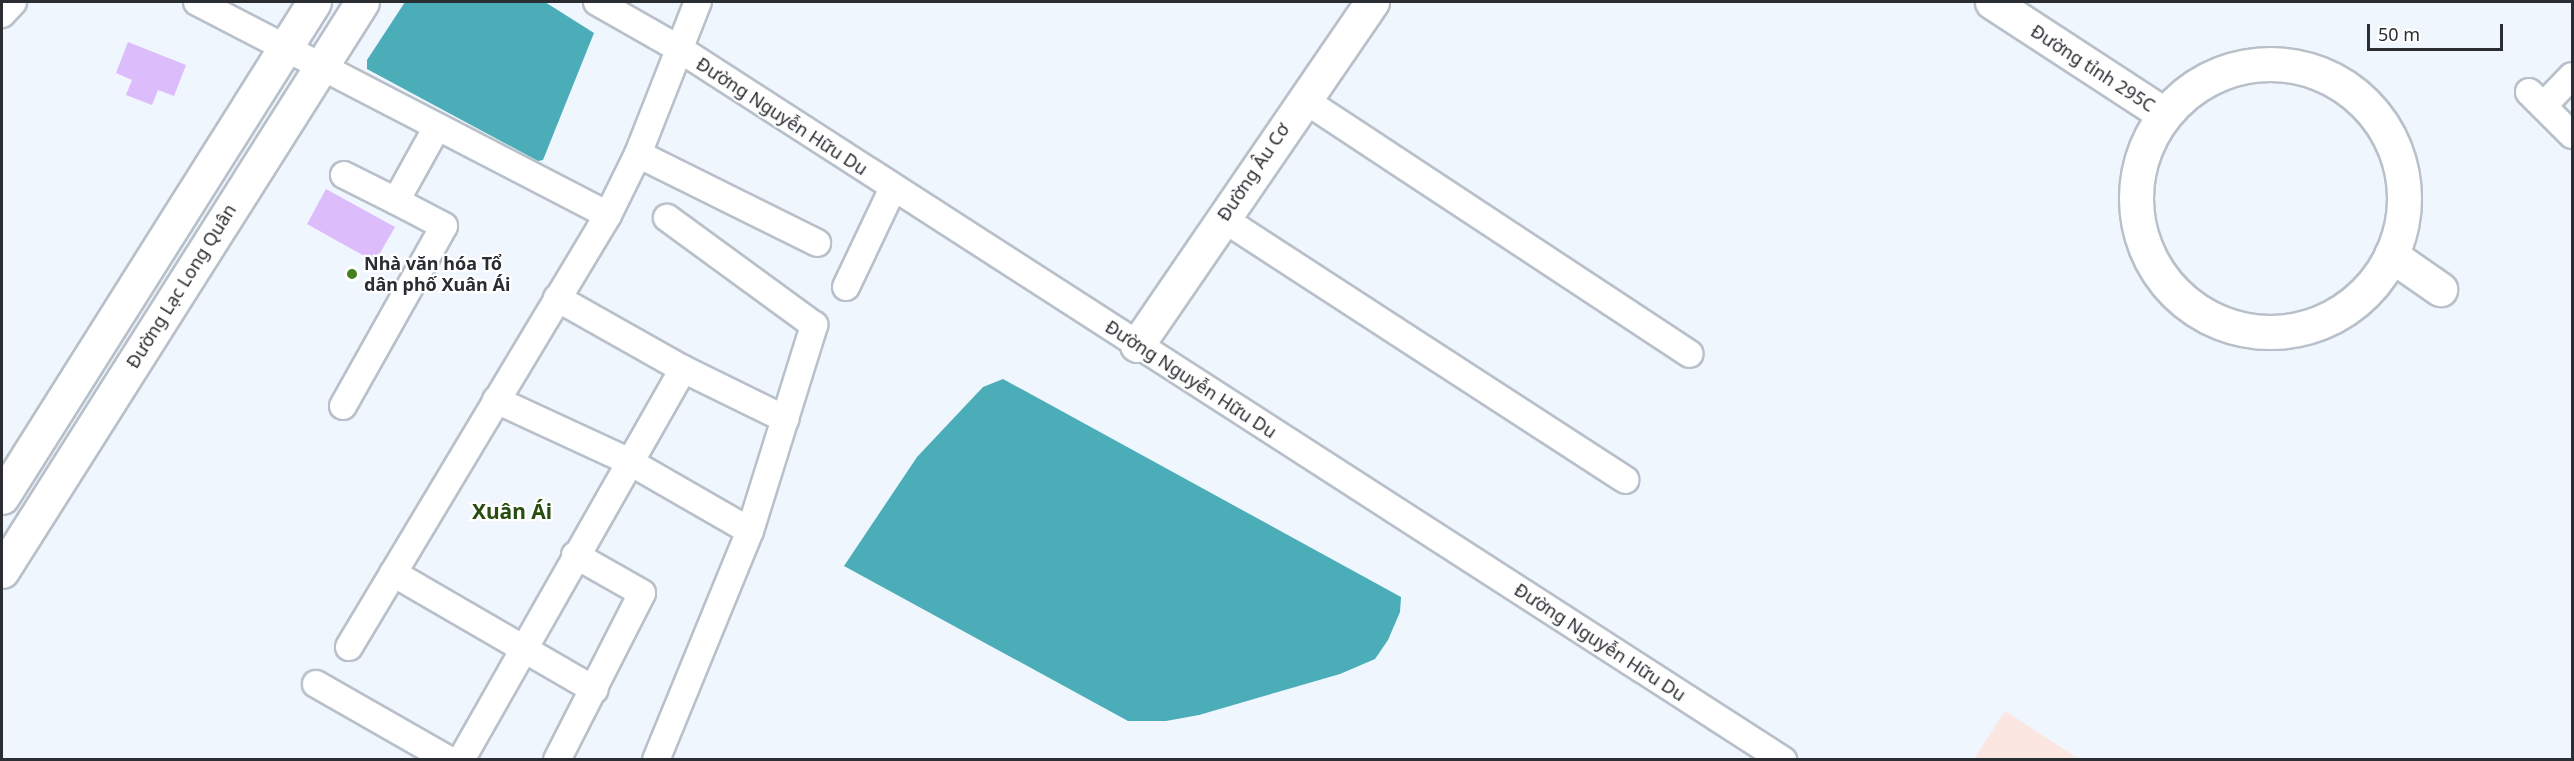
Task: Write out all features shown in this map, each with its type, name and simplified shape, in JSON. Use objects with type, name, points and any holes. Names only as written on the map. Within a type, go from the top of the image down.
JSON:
[{"type":"main road","points":[[2,497],[314,2]]},
{"type":"main road","name":"Đường Lạc Long Quân","points":[[2,571],[362,2]]},
{"type":"main road","name":"Đường Âu Cơ","points":[[1137,345],[1303,99],[1372,2]]},
{"type":"main road","name":"Đường tỉnh 295C","points":[[1992,2],[2164,114]]},
{"type":"main road","name":"Đường tỉnh 295C","points":[[2258,64],[2301,68],[2341,85],[2374,114],[2396,153],[2404,196],[2402,219],[2391,255],[2362,296],[2345,309],[2306,327],[2246,330],[2198,310],[2158,271],[2138,219],[2139,164],[2164,114],[2196,85],[2226,71],[2258,64]]},
{"type":"main road","points":[[2391,255],[2440,289]]},
{"type":"main road","points":[[106,332],[138,354]]},
{"type":"street","points":[[2,14],[13,2]]},
{"type":"street","points":[[197,2],[608,215]]},
{"type":"street","name":"Đường Nguyễn Hữu Du","points":[[597,2],[678,48],[1783,759]]},
{"type":"street","points":[[349,647],[608,215],[638,154],[698,2]]},
{"type":"street","points":[[2572,76],[2537,99],[2572,135]]},
{"type":"street","points":[[1303,99],[1690,354]]},
{"type":"street","points":[[396,201],[437,127]]},
{"type":"street","points":[[638,154],[817,243]]},
{"type":"street","points":[[343,406],[444,226],[344,175]]},
{"type":"street","points":[[846,287],[893,188]]},
{"type":"street","points":[[656,759],[750,531],[814,325],[667,218]]},
{"type":"street","points":[[1222,218],[1625,480]]},
{"type":"street","points":[[557,298],[683,369],[785,418]]},
{"type":"street","points":[[461,759],[575,555],[683,369]]},
{"type":"street","points":[[496,400],[630,462],[750,531]]},
{"type":"street","points":[[556,759],[595,690],[642,593],[575,555]]},
{"type":"street","points":[[393,573],[522,650],[595,690]]},
{"type":"street","points":[[316,684],[449,759]]},
{"type":"shaded area","points":[[2005,711],[2079,759],[1974,759]]},
{"type":"water","points":[[405,2],[545,2],[594,33],[543,160],[538,161],[367,69],[367,60]]},
{"type":"water","points":[[1003,379],[1401,597],[1400,612],[1388,640],[1375,659],[1340,674],[1199,715],[1166,721],[1128,721],[844,566],[917,457],[983,387]]},
{"type":"building","points":[[128,42],[186,65],[174,96],[158,90],[152,105],[126,95],[132,80],[116,73]]},
{"type":"building","points":[[326,189],[395,227],[375,262],[307,224]]},
{"type":"place","name":"Nhà văn hóa Tổ dân phố Xuân Ái","points":[[352,274]]},
{"type":"district","name":"Xuân Ái","points":[[512,511]]}]
